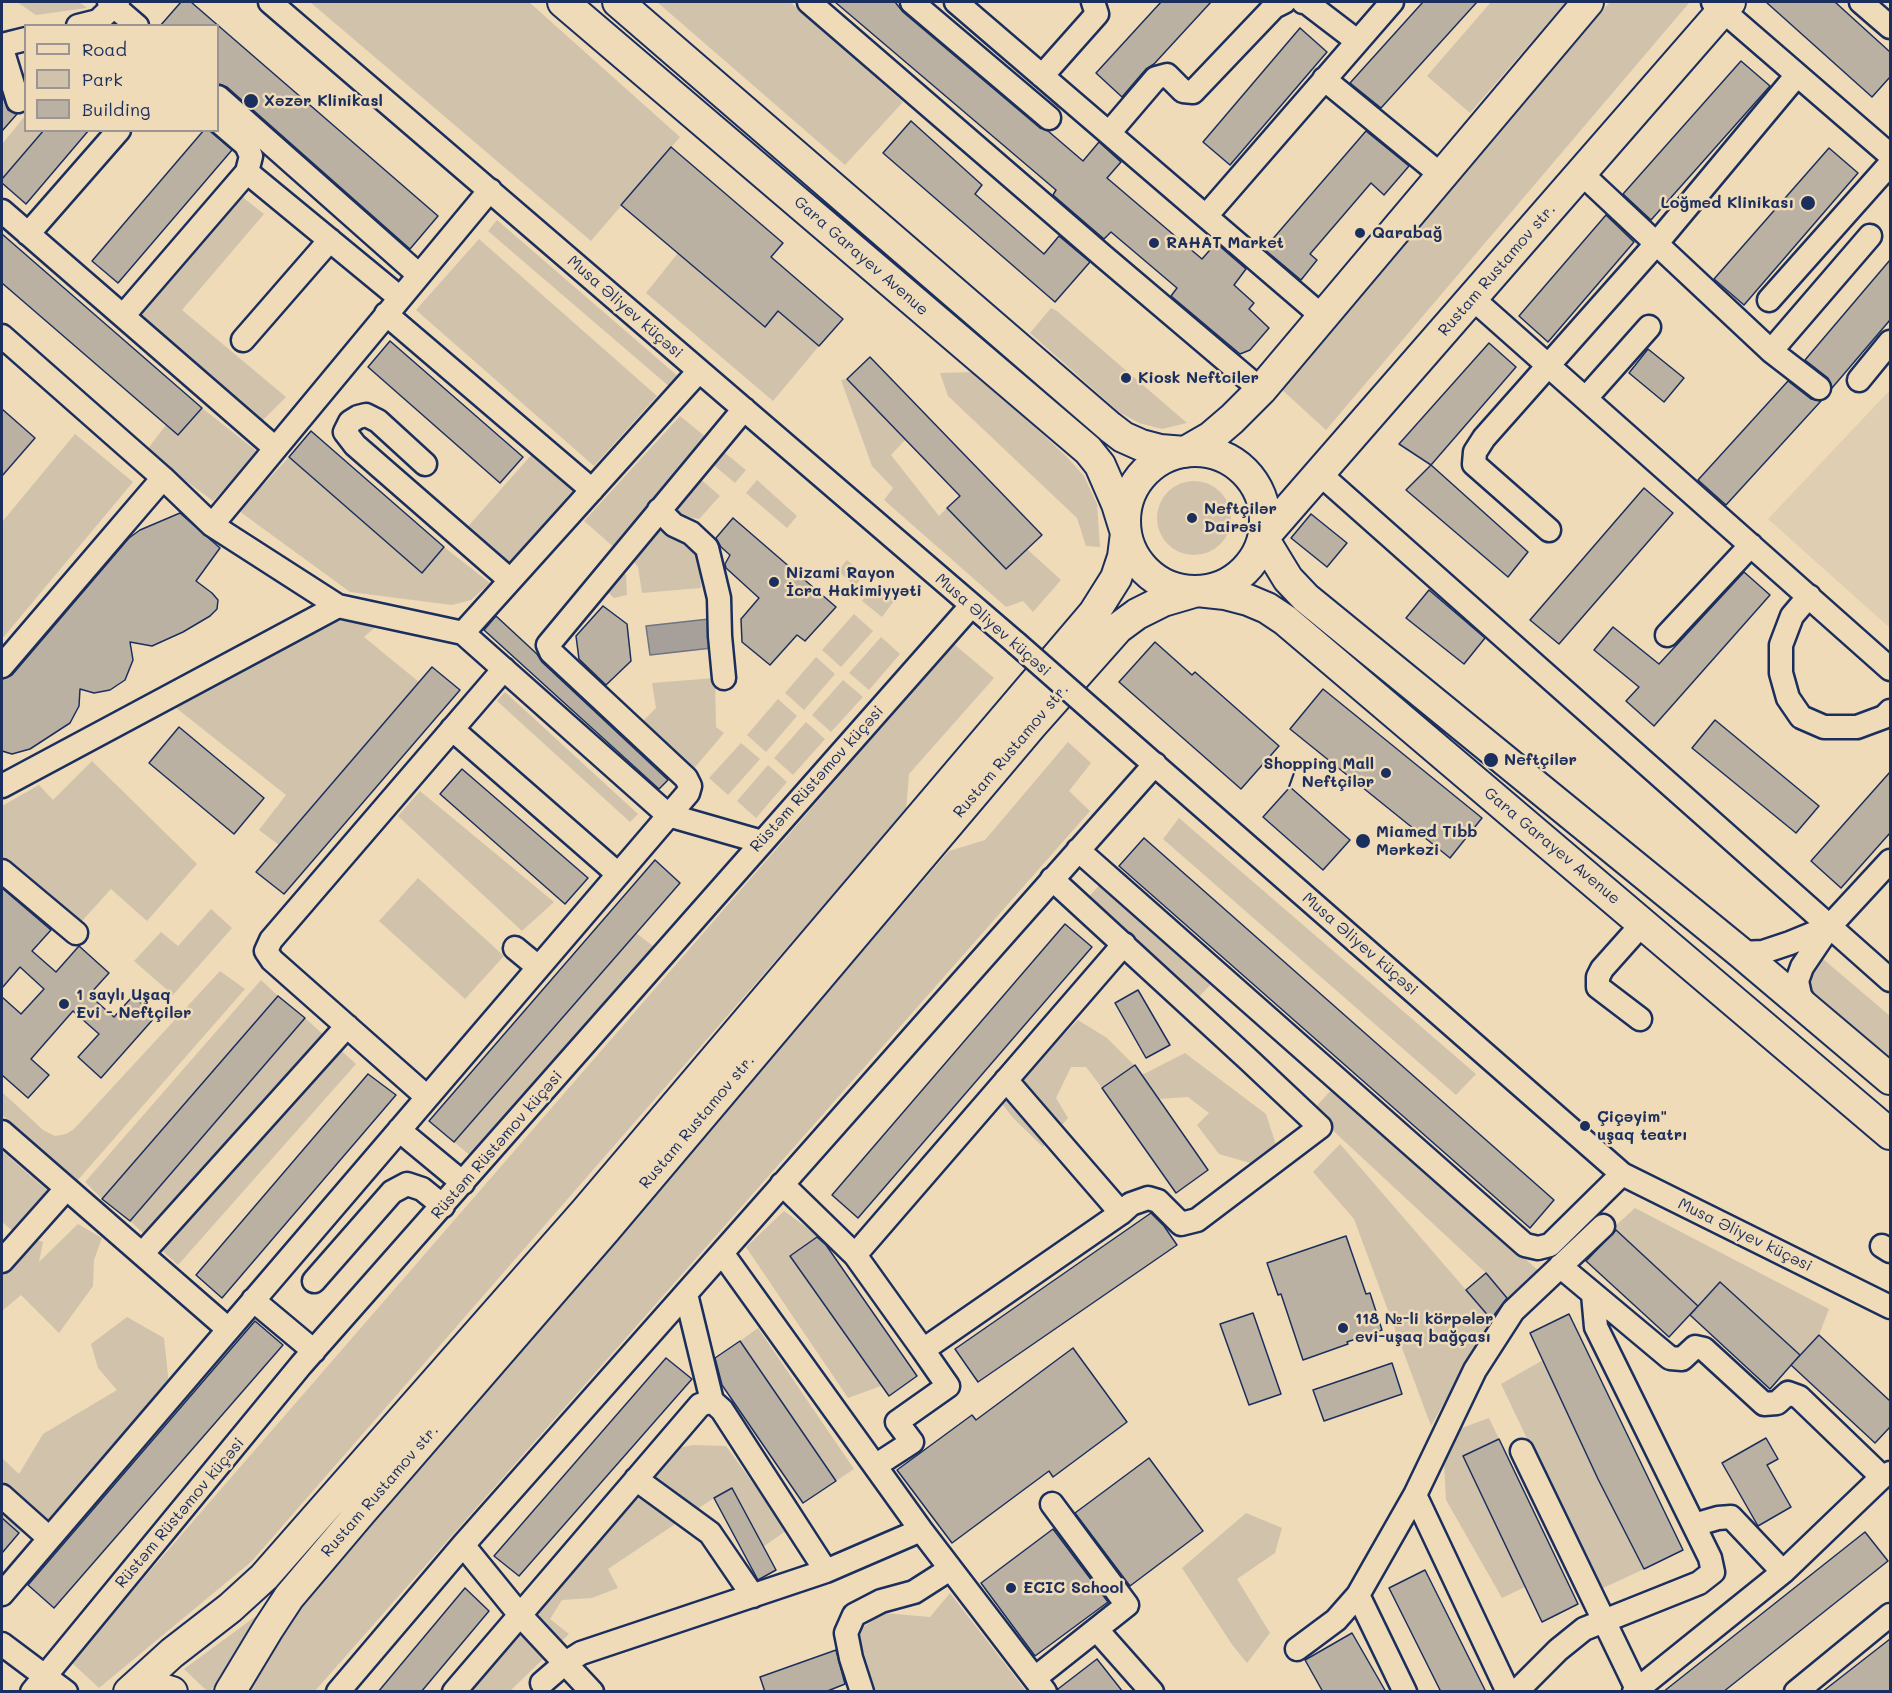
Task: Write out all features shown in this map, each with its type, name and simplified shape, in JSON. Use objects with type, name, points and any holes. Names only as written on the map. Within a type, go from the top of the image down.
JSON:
[{"type":"main road","name":"Gara Garayev Avenue","points":[[563,2],[1088,450],[1111,485],[1126,533]]},
{"type":"main road","name":"Gara Garayev Avenue","points":[[618,2],[1110,427],[1123,437],[1141,445],[1160,450],[1185,452]]},
{"type":"main road","points":[[1185,452],[1204,451],[1223,456],[1240,467],[1253,481],[1262,498],[1266,517],[1263,538],[1251,563],[1238,577],[1220,586],[1197,591],[1173,587],[1151,575],[1135,557],[1126,533],[1126,510],[1133,489],[1146,471],[1164,459],[1185,452],[1211,437],[1261,390],[1588,2]]},
{"type":"main road","name":"Rustam Rustamov str.","points":[[1263,538],[1582,174],[1721,4]]},
{"type":"main road","name":"Rustam Rustamov str.","points":[[129,1692],[172,1653],[230,1608],[264,1576],[585,1212],[1094,613],[1116,578],[1123,558],[1126,533]]},
{"type":"main road","points":[[1263,538],[1288,579],[1306,598],[1741,953],[1890,1080]]},
{"type":"main road","name":"Gara Garayev Avenue","points":[[1197,591],[1225,594],[1248,600],[1267,608],[1285,620],[1890,1134]]},
{"type":"main road","name":"Rustam Rustamov str.","points":[[230,1692],[290,1597],[606,1229],[1077,673],[1118,628],[1137,614],[1163,601],[1197,591]]},
{"type":"main road","points":[[141,1692],[159,1688],[172,1692]]},
{"type":"street","name":"Musa Əliyev küçəsi","points":[[270,2],[1016,643],[1622,1174],[1890,1307]]},
{"type":"street","points":[[808,2],[1261,390]]},
{"type":"street","points":[[912,2],[1049,118]]},
{"type":"street","points":[[956,2],[1323,316]]},
{"type":"street","points":[[1042,76],[1097,14],[1093,2]]},
{"type":"street","points":[[1109,133],[1156,78],[1167,75],[1183,91],[1193,92],[1274,7],[1284,2]]},
{"type":"street","points":[[1303,2],[1357,41]]},
{"type":"street","points":[[1206,216],[1392,2]]},
{"type":"street","points":[[1861,2],[1890,27]]},
{"type":"street","points":[[1721,4],[1797,75],[1890,155]]},
{"type":"street","points":[[104,13],[132,24]]},
{"type":"street","points":[[2,45],[24,40]]},
{"type":"street","points":[[2,49],[18,102]]},
{"type":"street","points":[[1549,530],[1474,464],[1474,452],[1656,244],[1797,75]]},
{"type":"street","points":[[1324,79],[1441,176]]},
{"type":"street","points":[[219,98],[419,275]]},
{"type":"street","points":[[123,316],[247,172],[251,156],[246,145],[219,122]]},
{"type":"street","points":[[28,234],[117,132]]},
{"type":"street","points":[[1769,300],[1890,164]]},
{"type":"street","points":[[247,172],[330,240],[393,306],[592,490]]},
{"type":"street","points":[[1582,174],[1771,351],[1819,388]]},
{"type":"street","points":[[212,525],[490,190]]},
{"type":"street","points":[[2,211],[275,448]]},
{"type":"street","points":[[1771,351],[1870,236]]},
{"type":"street","points":[[243,340],[330,240]]},
{"type":"street","points":[[1473,298],[1890,669]]},
{"type":"street","points":[[1586,398],[1649,327]]},
{"type":"street","points":[[2,336],[163,478],[212,525],[338,606],[463,633],[668,815],[762,842]]},
{"type":"street","points":[[1859,380],[1890,342]]},
{"type":"street","points":[[463,633],[699,371]]},
{"type":"street","points":[[2,1594],[688,793],[690,786],[686,778],[551,652],[548,645],[744,409]]},
{"type":"street","points":[[425,464],[378,421],[366,415],[350,422],[345,432],[355,445],[510,580]]},
{"type":"street","points":[[1320,474],[1890,981]]},
{"type":"street","points":[[2,666],[163,478]]},
{"type":"street","points":[[659,510],[674,525],[691,533],[707,548],[719,598],[724,678]]},
{"type":"street","points":[[1667,635],[1751,545]]},
{"type":"street","points":[[1809,596],[1792,616],[1781,645],[1781,673],[1788,698],[1801,717],[1824,727],[1857,727],[1884,717],[1890,711]]},
{"type":"street","points":[[2,786],[338,606]]},
{"type":"street","name":"Rüstəm Rüstəmov küçəsi","points":[[38,1684],[314,1351],[971,606]]},
{"type":"street","points":[[427,1097],[272,960],[266,951],[271,940],[504,669]]},
{"type":"street","points":[[452,729],[618,874]]},
{"type":"street","points":[[338,1692],[463,1545],[1155,764]]},
{"type":"street","points":[[1078,850],[1525,1245],[1538,1248],[1550,1245],[1622,1174]]},
{"type":"street","points":[[1809,1010],[1800,995],[1797,981],[1802,967],[1828,927],[1890,861]]},
{"type":"street","points":[[2,871],[76,933]]},
{"type":"street","points":[[923,1350],[1131,1204],[1148,1198],[1158,1201],[1181,1224],[1197,1220],[1320,1127],[1052,879]]},
{"type":"street","points":[[1640,1019],[1598,987],[1598,977],[1643,923]]},
{"type":"street","points":[[1741,953],[1763,952],[1828,927]]},
{"type":"street","points":[[855,1255],[1124,944]]},
{"type":"street","points":[[516,948],[538,967]]},
{"type":"street","points":[[142,1254],[347,1026]]},
{"type":"street","points":[[1006,1080],[1121,1213]]},
{"type":"street","points":[[399,1130],[463,1183]]},
{"type":"street","points":[[2,1132],[228,1329]]},
{"type":"street","points":[[314,1281],[392,1192],[407,1184],[422,1189],[443,1206]]},
{"type":"street","points":[[782,1184],[855,1255],[948,1386],[897,1422],[912,1442],[875,1466]]},
{"type":"street","points":[[2,1261],[66,1189]]},
{"type":"street","points":[[1297,1649],[1336,1620],[1358,1595],[1415,1496],[1475,1370],[1513,1311],[1603,1226]]},
{"type":"street","points":[[722,1253],[921,1530],[1040,1685],[1097,1630],[1127,1605],[1052,1504]]},
{"type":"street","points":[[1522,1451],[1605,1619],[1636,1690],[1783,1572],[1886,1475],[1799,1397],[1788,1393],[1776,1403],[1764,1404],[1704,1349],[1695,1347],[1682,1359],[1670,1358],[1560,1266]]},
{"type":"street","points":[[686,1294],[712,1401],[722,1410],[826,1571]]},
{"type":"street","points":[[1516,1692],[1558,1650],[1584,1629],[1699,1583],[1713,1572],[1710,1558],[1596,1327],[1593,1294]]},
{"type":"street","points":[[253,1300],[314,1351]]},
{"type":"street","points":[[454,1692],[700,1405],[712,1401]]},
{"type":"street","points":[[636,1479],[710,1533],[753,1596]]},
{"type":"street","points":[[2,1496],[49,1538]]},
{"type":"street","points":[[1415,1496],[1508,1692]]},
{"type":"street","points":[[1694,1525],[1731,1517],[1783,1572]]},
{"type":"street","points":[[542,1683],[581,1653],[826,1571],[921,1530]]},
{"type":"street","points":[[463,1545],[520,1615],[592,1692]]},
{"type":"street","points":[[862,1692],[846,1633],[854,1615],[881,1601],[914,1592],[950,1569]]},
{"type":"street","points":[[1358,1595],[1405,1692]]},
{"type":"street","points":[[1796,1692],[1890,1615]]},
{"type":"street","points":[[1097,1630],[1152,1692]]},
{"type":"street","points":[[2,1644],[38,1684],[66,1692]]},
{"type":"shaded area","points":[[1890,390],[1890,628],[1768,519]]},
{"type":"shaded area","points":[[709,619],[712,648],[650,655],[646,626]]},
{"type":"green space","points":[[17,2],[79,2],[87,8],[36,15]]},
{"type":"green space","points":[[310,2],[529,2],[680,137],[591,241]]},
{"type":"green space","points":[[657,2],[790,2],[903,102],[845,165]]},
{"type":"green space","points":[[1491,2],[1566,2],[1470,113],[1427,76]]},
{"type":"green space","points":[[1610,2],[1689,3],[1326,430],[1280,388]]},
{"type":"green space","points":[[24,117],[24,132],[43,132],[2,179],[2,144]]},
{"type":"green space","points":[[240,195],[264,214],[182,310],[286,397],[260,423],[134,314]]},
{"type":"green space","points":[[497,220],[680,378],[671,388],[488,231]]},
{"type":"green space","points":[[479,239],[657,396],[594,466],[416,310]]},
{"type":"green space","points":[[678,253],[764,327],[778,311],[819,346],[773,401],[646,293]]},
{"type":"green space","points":[[1051,308],[1187,423],[1162,429],[1139,423],[1119,412],[1030,333]]},
{"type":"green space","points":[[975,372],[1066,456],[1084,476],[1097,504],[1100,547],[1086,546],[1077,518],[948,396],[940,373]]},
{"type":"green space","points":[[847,379],[906,439],[891,455],[939,516],[947,508],[1006,569],[1027,549],[1061,580],[1033,612],[1023,601],[1006,607],[884,500],[893,488],[872,466],[841,380]]},
{"type":"green space","points":[[202,408],[259,453],[213,501],[146,451],[166,425],[179,435]]},
{"type":"green space","points":[[680,416],[707,438],[616,549],[584,521]]},
{"type":"green space","points":[[75,434],[133,482],[2,639],[2,522]]},
{"type":"green space","points":[[720,449],[746,470],[735,483],[710,462]]},
{"type":"green space","points":[[534,452],[574,489],[506,567],[464,531]]},
{"type":"green space","points":[[289,457],[422,573],[444,547],[490,583],[471,600],[452,605],[350,592],[239,511]]},
{"type":"green space","points":[[697,476],[720,496],[699,519],[681,515],[671,508]]},
{"type":"green space","points":[[757,480],[797,516],[787,528],[746,493]]},
{"type":"green space","points":[[1187,481],[1201,481],[1215,487],[1225,497],[1231,511],[1229,532],[1215,549],[1201,555],[1187,555],[1173,549],[1163,539],[1157,525],[1157,511],[1163,497],[1173,487]]},
{"type":"green space","points":[[658,525],[698,549],[701,588],[642,593],[638,567],[630,557]]},
{"type":"green space","points":[[847,560],[864,575],[855,586],[838,571]]},
{"type":"green space","points":[[619,568],[626,575],[627,595],[614,598],[602,587]]},
{"type":"green space","points":[[875,585],[894,601],[882,617],[862,601]]},
{"type":"green space","points":[[854,614],[873,631],[841,667],[822,650]]},
{"type":"green space","points":[[333,621],[381,622],[364,637],[419,682],[279,845],[259,830],[286,795],[175,707]]},
{"type":"green space","points":[[881,637],[900,654],[869,690],[849,673]]},
{"type":"green space","points":[[954,644],[994,678],[909,774],[906,811],[251,1562],[99,1688],[71,1662]]},
{"type":"green space","points":[[816,657],[835,674],[804,710],[785,693]]},
{"type":"green space","points":[[715,678],[716,727],[724,733],[691,772],[640,724],[656,708],[652,683]]},
{"type":"green space","points":[[843,680],[863,697],[831,732],[812,715]]},
{"type":"green space","points":[[505,692],[638,814],[630,822],[497,701]]},
{"type":"green space","points":[[778,699],[797,716],[766,752],[747,735]]},
{"type":"green space","points":[[806,722],[825,739],[793,775],[774,758]]},
{"type":"green space","points":[[1068,742],[1091,763],[1069,791],[1090,811],[315,1691],[249,1692],[296,1609],[949,851],[985,840]]},
{"type":"green space","points":[[741,743],[760,759],[728,795],[709,778]]},
{"type":"green space","points":[[92,761],[197,864],[147,921],[111,889],[82,921],[2,859],[2,806],[39,785],[53,800]]},
{"type":"green space","points":[[768,765],[787,782],[756,818],[737,801]]},
{"type":"green space","points":[[420,791],[554,902],[522,931],[398,816]]},
{"type":"green space","points":[[1179,818],[1476,1074],[1456,1095],[1163,839]]},
{"type":"green space","points":[[418,878],[504,956],[465,999],[379,921]]},
{"type":"green space","points":[[1101,883],[1214,981],[1195,1001],[1087,899]]},
{"type":"green space","points":[[211,909],[232,928],[173,995],[134,961],[161,932],[178,946]]},
{"type":"green space","points":[[636,933],[657,949],[472,1157],[454,1142]]},
{"type":"green space","points":[[1823,959],[1890,1016],[1890,1058],[1802,983]]},
{"type":"green space","points":[[220,971],[245,989],[77,1181],[2,1115],[2,1092],[43,1130],[55,1136],[66,1134],[74,1129]]},
{"type":"green space","points":[[261,980],[278,996],[102,1199],[85,1182]]},
{"type":"green space","points":[[305,1018],[356,1064],[178,1265],[130,1221]]},
{"type":"green space","points":[[1078,1020],[1107,1038],[1135,1066],[1102,1088],[1086,1067],[1071,1067],[1056,1098],[1068,1118],[1043,1147],[1013,1118],[1000,1101]]},
{"type":"green space","points":[[1185,1053],[1266,1114],[1276,1145],[1257,1165],[1219,1154],[1197,1125],[1209,1113],[1188,1097],[1158,1099],[1142,1075]]},
{"type":"green space","points":[[1333,1088],[1539,1271],[1510,1300],[1486,1273],[1312,1111]]},
{"type":"green space","points":[[1340,1144],[1491,1319],[1431,1426],[1354,1219],[1313,1172]]},
{"type":"green space","points":[[2,1151],[48,1191],[15,1232],[43,1242],[39,1262],[78,1224],[102,1238],[94,1260],[93,1286],[59,1333],[21,1295],[2,1311],[2,1246],[14,1232],[2,1222]]},
{"type":"green space","points":[[1635,1208],[1829,1309],[1819,1335],[1800,1355],[1721,1282],[1698,1306],[1613,1228]]},
{"type":"green space","points":[[784,1211],[819,1236],[790,1256],[881,1386],[848,1398],[746,1247]]},
{"type":"green space","points":[[127,1317],[164,1338],[169,1385],[54,1521],[19,1533],[2,1518],[2,1458],[19,1474],[43,1434],[117,1390],[98,1368],[91,1344]]},
{"type":"green space","points":[[758,1328],[854,1469],[836,1481],[740,1341]]},
{"type":"green space","points":[[1543,1360],[1598,1479],[1644,1569],[1599,1590],[1501,1384]]},
{"type":"green space","points":[[1489,1418],[1499,1439],[1464,1456],[1525,1587],[1502,1598],[1446,1500],[1444,1465],[1459,1429]]},
{"type":"green space","points":[[693,1445],[726,1446],[787,1530],[763,1547],[731,1488],[608,1569],[618,1588],[592,1598],[562,1600],[550,1619],[569,1634],[510,1691],[463,1692],[674,1449]]},
{"type":"green space","points":[[1246,1513],[1282,1528],[1275,1553],[1237,1579],[1270,1633],[1247,1663],[1233,1646],[1182,1568]]},
{"type":"green space","points":[[950,1593],[1026,1691],[876,1691],[857,1631],[884,1613],[930,1617]]},
{"type":"green space","points":[[256,1616],[211,1691],[207,1691],[184,1669]]},
{"type":"building","points":[[181,2],[191,2],[216,24],[162,24]]},
{"type":"building","points":[[835,2],[895,2],[903,12],[1040,128],[1048,131],[1083,161],[1099,142],[1121,162],[1107,178],[1202,259],[1216,243],[1246,269],[1234,285],[1254,303],[1249,309],[1269,328],[1250,350],[1240,354],[1171,296],[1177,288],[1111,232],[1104,239],[1053,195],[1056,190]]},
{"type":"building","points":[[1161,2],[1211,2],[1122,97],[1096,73]]},
{"type":"building","points":[[1423,2],[1477,2],[1381,108],[1350,83]]},
{"type":"building","points":[[1766,2],[1835,2],[1890,52],[1890,77],[1872,97]]},
{"type":"building","points":[[219,26],[438,216],[410,249],[227,87],[219,84]]},
{"type":"building","points":[[1300,28],[1327,52],[1230,165],[1203,142]]},
{"type":"building","points":[[1741,61],[1770,86],[1651,220],[1623,194]]},
{"type":"building","points":[[2,94],[8,110],[17,114],[2,131]]},
{"type":"building","points":[[911,121],[982,185],[975,194],[1044,254],[1059,236],[1090,262],[1055,302],[883,153]]},
{"type":"building","points":[[1366,131],[1409,166],[1384,195],[1371,183],[1310,254],[1317,260],[1301,280],[1264,249]]},
{"type":"building","points":[[42,132],[87,132],[26,204],[2,183],[2,179]]},
{"type":"building","points":[[202,132],[211,132],[232,150],[118,283],[92,261]]},
{"type":"building","points":[[671,147],[783,243],[771,257],[843,319],[819,346],[778,311],[765,327],[621,205]]},
{"type":"building","points":[[1829,148],[1858,173],[1744,305],[1714,279]]},
{"type":"building","points":[[1606,215],[1634,242],[1548,342],[1519,316]]},
{"type":"building","points":[[2,234],[202,408],[178,435],[2,283]]},
{"type":"building","points":[[1890,260],[1890,320],[1832,388],[1828,378],[1805,360]]},
{"type":"building","points":[[390,341],[523,457],[500,483],[368,367]]},
{"type":"building","points":[[1489,343],[1516,367],[1431,465],[1399,444]]},
{"type":"building","points":[[1648,349],[1684,378],[1664,402],[1629,373]]},
{"type":"building","points":[[870,357],[1042,535],[1006,569],[947,508],[960,496],[847,379]]},
{"type":"building","points":[[1788,381],[1811,399],[1821,401],[1726,505],[1698,480]]},
{"type":"building","points":[[2,409],[35,438],[2,476]]},
{"type":"building","points":[[311,431],[444,547],[422,573],[289,457]]},
{"type":"building","points":[[1431,465],[1528,552],[1508,577],[1406,490]]},
{"type":"building","points":[[1644,488],[1673,513],[1559,644],[1530,620]]},
{"type":"building","points":[[180,513],[220,548],[196,581],[218,600],[217,609],[210,616],[183,632],[152,646],[130,642],[133,660],[125,680],[110,690],[94,693],[80,689],[79,706],[70,723],[30,749],[12,754],[2,751],[2,679],[12,675],[129,538],[140,530]]},
{"type":"building","points":[[1311,514],[1347,543],[1327,567],[1291,538]]},
{"type":"building","name":"Nizami Rayon İcra Hakimiyyəti","points":[[733,518],[836,607],[805,641],[797,635],[770,665],[742,642],[741,619],[759,598],[726,568],[725,564],[730,555],[721,547],[716,538]]},
{"type":"building","points":[[1744,572],[1770,595],[1654,726],[1626,701],[1639,687],[1594,650],[1613,627],[1659,664]]},
{"type":"building","points":[[1429,590],[1485,638],[1464,664],[1406,618]]},
{"type":"building","points":[[603,606],[627,624],[631,661],[606,685],[579,659],[576,636]]},
{"type":"building","points":[[496,616],[668,780],[659,789],[484,630]]},
{"type":"building","points":[[1155,642],[1192,675],[1195,672],[1279,746],[1241,789],[1119,682]]},
{"type":"building","points":[[432,667],[460,690],[284,894],[256,872]]},
{"type":"building","name":"Shopping Mall / Neftçilәr","points":[[1323,689],[1482,818],[1450,858],[1290,729]]},
{"type":"building","points":[[1715,720],[1819,806],[1796,833],[1692,748]]},
{"type":"building","points":[[179,727],[264,798],[234,834],[149,763]]},
{"type":"building","points":[[462,769],[588,878],[565,904],[440,794]]},
{"type":"building","points":[[1890,772],[1890,833],[1841,888],[1811,861]]},
{"type":"building","points":[[1290,787],[1350,840],[1323,870],[1263,817]]},
{"type":"building","points":[[1144,838],[1554,1200],[1530,1228],[1119,866]]},
{"type":"building","points":[[655,860],[680,883],[454,1142],[429,1121]]},
{"type":"building","name":"1 saylı Uşaq Evi - Neftçilər","points":[[2,888],[51,930],[32,951],[56,972],[79,946],[109,973],[89,995],[114,1017],[133,996],[156,1016],[101,1078],[78,1057],[99,1034],[73,1011],[31,1059],[49,1075],[28,1098],[2,1075],[2,997],[21,1014],[44,989],[20,967],[2,988]]},
{"type":"building","points":[[1065,924],[1092,947],[858,1218],[832,1195]]},
{"type":"building","points":[[1138,990],[1170,1045],[1146,1058],[1115,1003]]},
{"type":"building","points":[[278,996],[305,1018],[130,1221],[102,1199]]},
{"type":"building","points":[[1135,1065],[1208,1170],[1176,1193],[1102,1088]]},
{"type":"building","points":[[368,1074],[396,1095],[222,1298],[196,1275]]},
{"type":"building","points":[[1151,1213],[1164,1226],[1177,1245],[978,1382],[955,1349]]},
{"type":"building","points":[[1616,1230],[1698,1306],[1669,1337],[1586,1261]]},
{"type":"building","points":[[1346,1236],[1366,1294],[1370,1293],[1382,1330],[1303,1360],[1281,1294],[1278,1295],[1267,1263]]},
{"type":"building","points":[[817,1237],[826,1245],[917,1376],[889,1396],[790,1256]]},
{"type":"building","points":[[1486,1273],[1507,1298],[1491,1319],[1466,1290]]},
{"type":"building","points":[[1720,1282],[1800,1355],[1770,1389],[1690,1315]]},
{"type":"building","points":[[1253,1313],[1281,1394],[1249,1405],[1220,1324]]},
{"type":"building","points":[[1569,1314],[1683,1550],[1644,1569],[1598,1479],[1530,1333]]},
{"type":"building","points":[[255,1321],[283,1345],[54,1608],[28,1585]]},
{"type":"building","points":[[1819,1335],[1890,1401],[1890,1427],[1875,1443],[1791,1365]]},
{"type":"building","points":[[740,1341],[836,1481],[803,1503],[722,1385],[715,1358]]},
{"type":"building","points":[[1073,1348],[1127,1422],[1053,1477],[1049,1471],[952,1543],[897,1470],[972,1415],[976,1420]]},
{"type":"building","points":[[666,1358],[692,1379],[519,1576],[494,1556]]},
{"type":"building","points":[[1392,1363],[1402,1394],[1324,1421],[1313,1390]]},
{"type":"building","points":[[1766,1438],[1778,1459],[1767,1465],[1791,1507],[1758,1526],[1722,1463]]},
{"type":"building","points":[[1499,1439],[1578,1604],[1542,1622],[1463,1456]]},
{"type":"building","points":[[1149,1458],[1203,1531],[1130,1586],[1075,1513]]},
{"type":"building","points":[[732,1488],[776,1570],[758,1580],[714,1498]]},
{"type":"building","points":[[2,1518],[19,1533],[2,1553]]},
{"type":"building","points":[[1053,1529],[1108,1602],[1035,1656],[981,1583]]},
{"type":"building","points":[[1865,1532],[1888,1561],[1723,1692],[1663,1692]]},
{"type":"building","points":[[1425,1570],[1486,1692],[1441,1692],[1389,1588]]},
{"type":"building","points":[[465,1588],[489,1611],[421,1692],[378,1692]]},
{"type":"building","points":[[1352,1633],[1386,1692],[1323,1692],[1305,1660]]},
{"type":"building","points":[[1890,1639],[1890,1692],[1822,1692]]},
{"type":"building","points":[[836,1650],[845,1684],[825,1692],[765,1692],[760,1677]]},
{"type":"building","points":[[1097,1659],[1123,1692],[1058,1692],[1058,1689]]},
{"type":"place","name":"Xəzər Klinikasl","points":[[251,101]]},
{"type":"place","name":"Loğmed Klinikası","points":[[1808,203]]},
{"type":"place","name":"Qarabağ","points":[[1360,233]]},
{"type":"place","name":"RAHAT Market","points":[[1154,243]]},
{"type":"place","name":"Kiosk Neftciler","points":[[1126,378]]},
{"type":"place","name":"Neftçilər Dairəsi","points":[[1192,518]]},
{"type":"place","name":"Nizami Rayon İcra Hakimiyyəti","points":[[774,582]]},
{"type":"place","name":"Neftçilər","points":[[1491,760]]},
{"type":"place","name":"Shopping Mall / Neftçilәr","points":[[1386,773]]},
{"type":"place","name":"Miamed Tibb Mərkəzi","points":[[1363,841]]},
{"type":"place","name":"1 saylı Uşaq Evi - Neftçilər","points":[[64,1004]]},
{"type":"place","name":"Çiçəyim\" uşaq teatrı","points":[[1585,1126]]},
{"type":"place","name":"118 №-li körpələr evi-uşaq bağçası","points":[[1343,1328]]},
{"type":"place","name":"ECIC School","points":[[1011,1588]]}]
